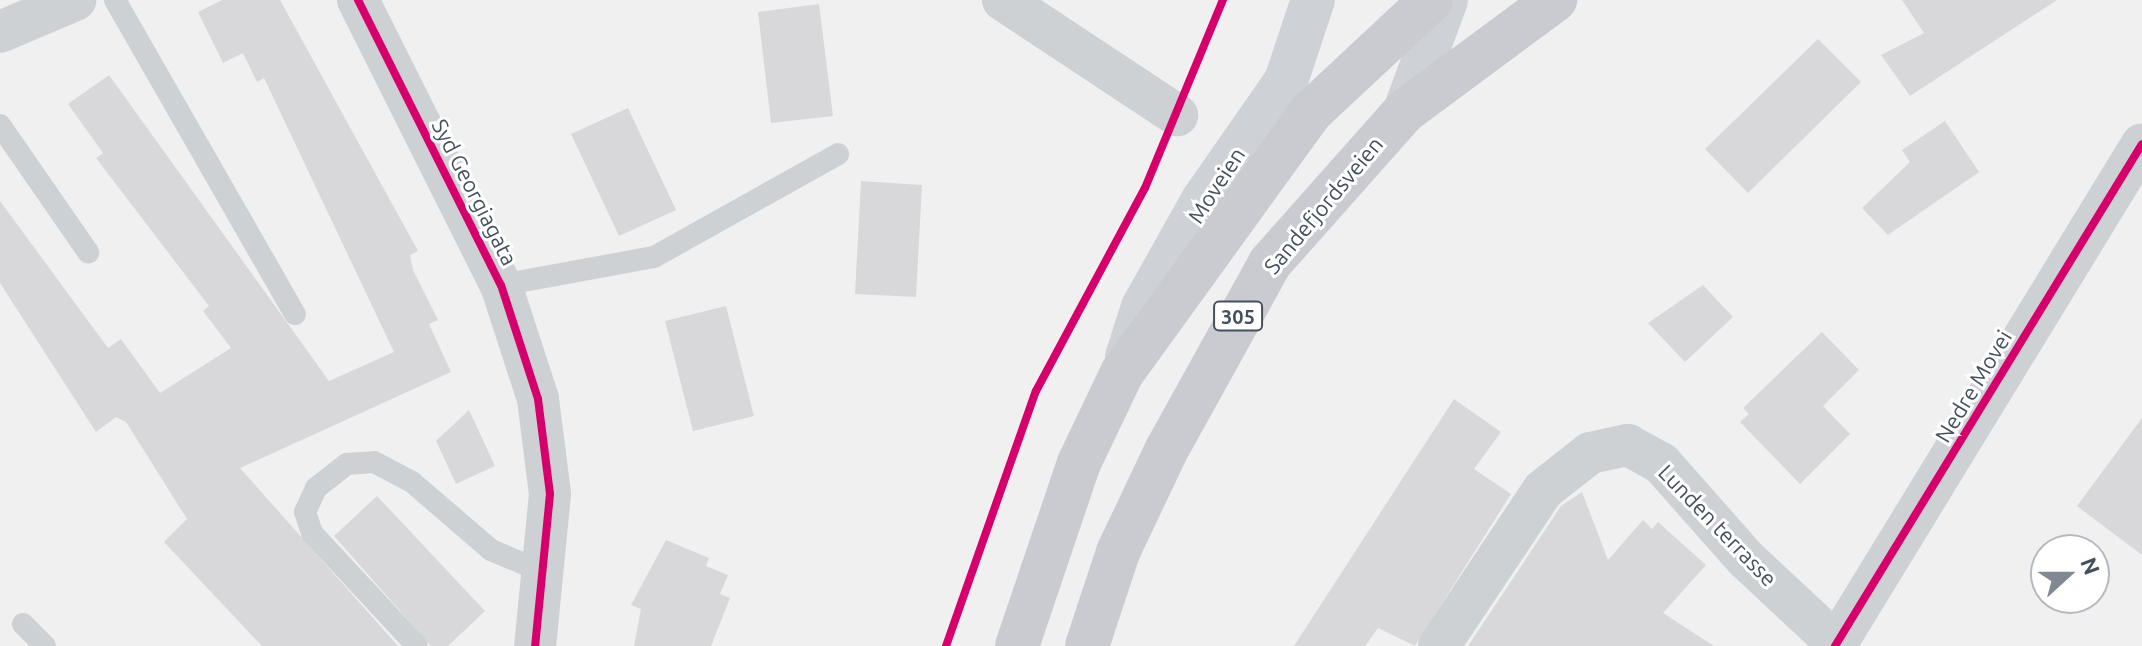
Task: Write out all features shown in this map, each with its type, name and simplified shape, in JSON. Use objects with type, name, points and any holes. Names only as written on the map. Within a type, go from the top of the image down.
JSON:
[{"type":"main road","name":"305","points":[[1017,646],[1079,463],[1122,373],[1312,111],[1431,0]]},
{"type":"main road","name":"Sandefjordsveien","points":[[1087,646],[1118,552],[1217,350],[1270,263],[1405,111],[1555,0]]},
{"type":"street","points":[[0,32],[75,0]]},
{"type":"street","name":"Syd Georgiagata","points":[[358,0],[501,285],[538,399],[550,494],[535,646]]},
{"type":"street","points":[[1003,0],[1177,115]]},
{"type":"street","name":"Moveien","points":[[1122,373],[1143,307],[1173,254],[1286,81],[1313,0]]},
{"type":"street","points":[[1405,111],[1446,0]]},
{"type":"street","name":"Nedre Movei","points":[[1836,645],[2142,144]]},
{"type":"street","name":"Lunden terrasse","points":[[1439,646],[1543,490],[1590,453],[1628,445],[1661,463],[1746,559],[1836,645]]},
{"type":"lane","points":[[115,0],[295,314]]},
{"type":"lane","points":[[0,125],[88,252]]},
{"type":"lane","points":[[501,285],[654,257],[838,154]]},
{"type":"lane","points":[[417,646],[312,533],[305,512],[316,488],[347,464],[374,462],[412,482],[491,550],[543,572]]},
{"type":"lane","points":[[23,624],[45,646]]},
{"type":"building","points":[[222,0],[280,0],[418,251],[410,255],[413,270],[438,320],[429,324],[451,372],[240,468],[398,646],[262,646],[164,542],[187,519],[126,422],[116,417],[96,432],[0,283],[0,201],[108,348],[121,339],[160,393],[231,348],[203,311],[209,306],[96,158],[103,153],[68,104],[109,75],[329,381],[394,352],[264,78],[257,82],[243,53],[223,63],[198,12]]},
{"type":"building","points":[[1902,0],[2057,0],[1910,96],[1881,55],[1924,33]]},
{"type":"building","points":[[819,4],[833,116],[771,123],[758,12]]},
{"type":"building","points":[[1818,39],[1861,82],[1748,193],[1705,149]]},
{"type":"building","points":[[628,108],[676,210],[619,236],[571,134]]},
{"type":"building","points":[[1945,121],[1979,172],[1888,235],[1862,208],[1910,162],[1902,150]]},
{"type":"building","points":[[861,181],[922,185],[916,297],[855,294]]},
{"type":"building","points":[[1703,285],[1733,317],[1685,362],[1648,323]]},
{"type":"building","points":[[726,306],[754,416],[693,431],[665,321]]},
{"type":"building","points":[[1822,332],[1859,370],[1823,406],[1850,434],[1800,484],[1740,422],[1749,414],[1743,408]]},
{"type":"building","points":[[1454,399],[1501,432],[1474,469],[1511,494],[1415,646],[1378,628],[1365,646],[1294,646]]},
{"type":"building","points":[[469,410],[495,466],[456,484],[436,441]]},
{"type":"building","points":[[2142,418],[2142,555],[2077,506]]},
{"type":"building","points":[[1582,492],[1608,560],[1643,520],[1652,529],[1658,522],[1706,565],[1663,613],[1714,646],[1468,646],[1561,506]]},
{"type":"building","points":[[377,496],[485,611],[448,646],[431,646],[334,536]]},
{"type":"building","points":[[666,540],[709,558],[706,566],[728,575],[720,594],[730,598],[711,646],[634,646],[641,609],[631,605]]},
{"type":"cycle path","points":[[358,0],[501,285],[538,399],[550,494],[535,646]]},
{"type":"cycle path","points":[[946,646],[1036,391],[1145,188],[1223,0]]},
{"type":"cycle path","points":[[1835,646],[2142,144]]}]
